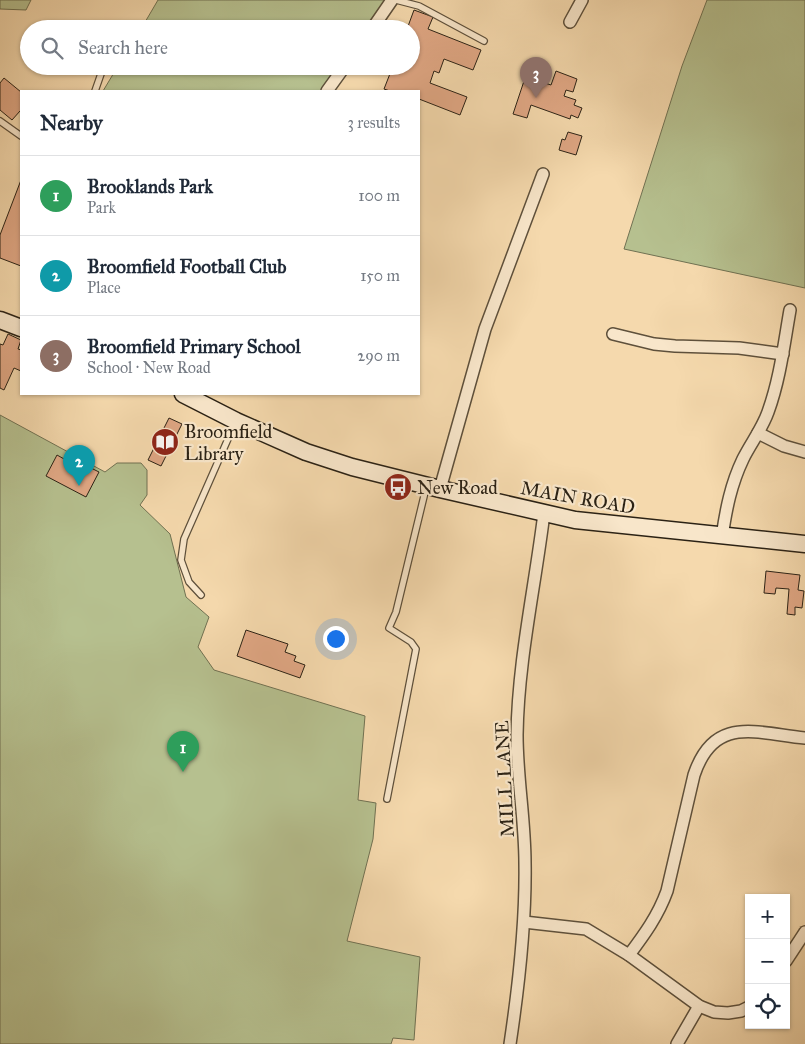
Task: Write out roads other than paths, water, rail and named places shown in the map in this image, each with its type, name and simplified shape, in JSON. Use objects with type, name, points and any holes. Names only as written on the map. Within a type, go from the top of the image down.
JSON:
[{"type":"main road","points":[[0,320],[20,328]]},
{"type":"main road","name":"MAIN ROAD","points":[[184,395],[236,421],[328,459],[434,488],[544,514],[620,526],[805,544]]},
{"type":"street","points":[[378,20],[392,0]]},
{"type":"street","points":[[570,22],[582,0]]},
{"type":"street","points":[[328,90],[339,75]]},
{"type":"street","points":[[434,488],[485,329],[543,174]]},
{"type":"street","points":[[722,537],[726,507],[733,483],[768,413],[777,385],[790,310]]},
{"type":"street","points":[[613,334],[654,344],[740,348],[783,354]]},
{"type":"street","points":[[758,433],[784,446],[805,452]]},
{"type":"street","name":"MILL LANE","points":[[510,1044],[524,922],[525,862],[518,777],[517,733],[527,636],[544,514]]},
{"type":"street","points":[[629,955],[662,908],[694,775],[705,750],[713,741],[722,736],[742,732],[805,738]]},
{"type":"street","points":[[524,922],[586,929],[629,955],[699,1006],[714,1012],[728,1013],[745,1009]]},
{"type":"street","points":[[790,955],[805,932]]},
{"type":"street","points":[[677,1044],[699,1006]]},
{"type":"lane","points":[[396,0],[419,6],[484,41]]},
{"type":"lane","points":[[95,90],[101,75]]},
{"type":"lane","points":[[0,121],[20,135]]},
{"type":"lane","points":[[201,596],[189,582],[181,560],[184,539],[236,421]]},
{"type":"lane","points":[[387,799],[416,649],[411,642],[389,628],[396,612],[434,488]]},
{"type":"place","name":"Broomfield Primary School","points":[[536,98]]},
{"type":"place","name":"Broomfield Library","points":[[165,442]]},
{"type":"place","name":"Broomfield Football Club","points":[[79,486]]},
{"type":"place","name":"New Road","points":[[398,487]]},
{"type":"place","name":"Brooklands Park","points":[[183,772]]}]
